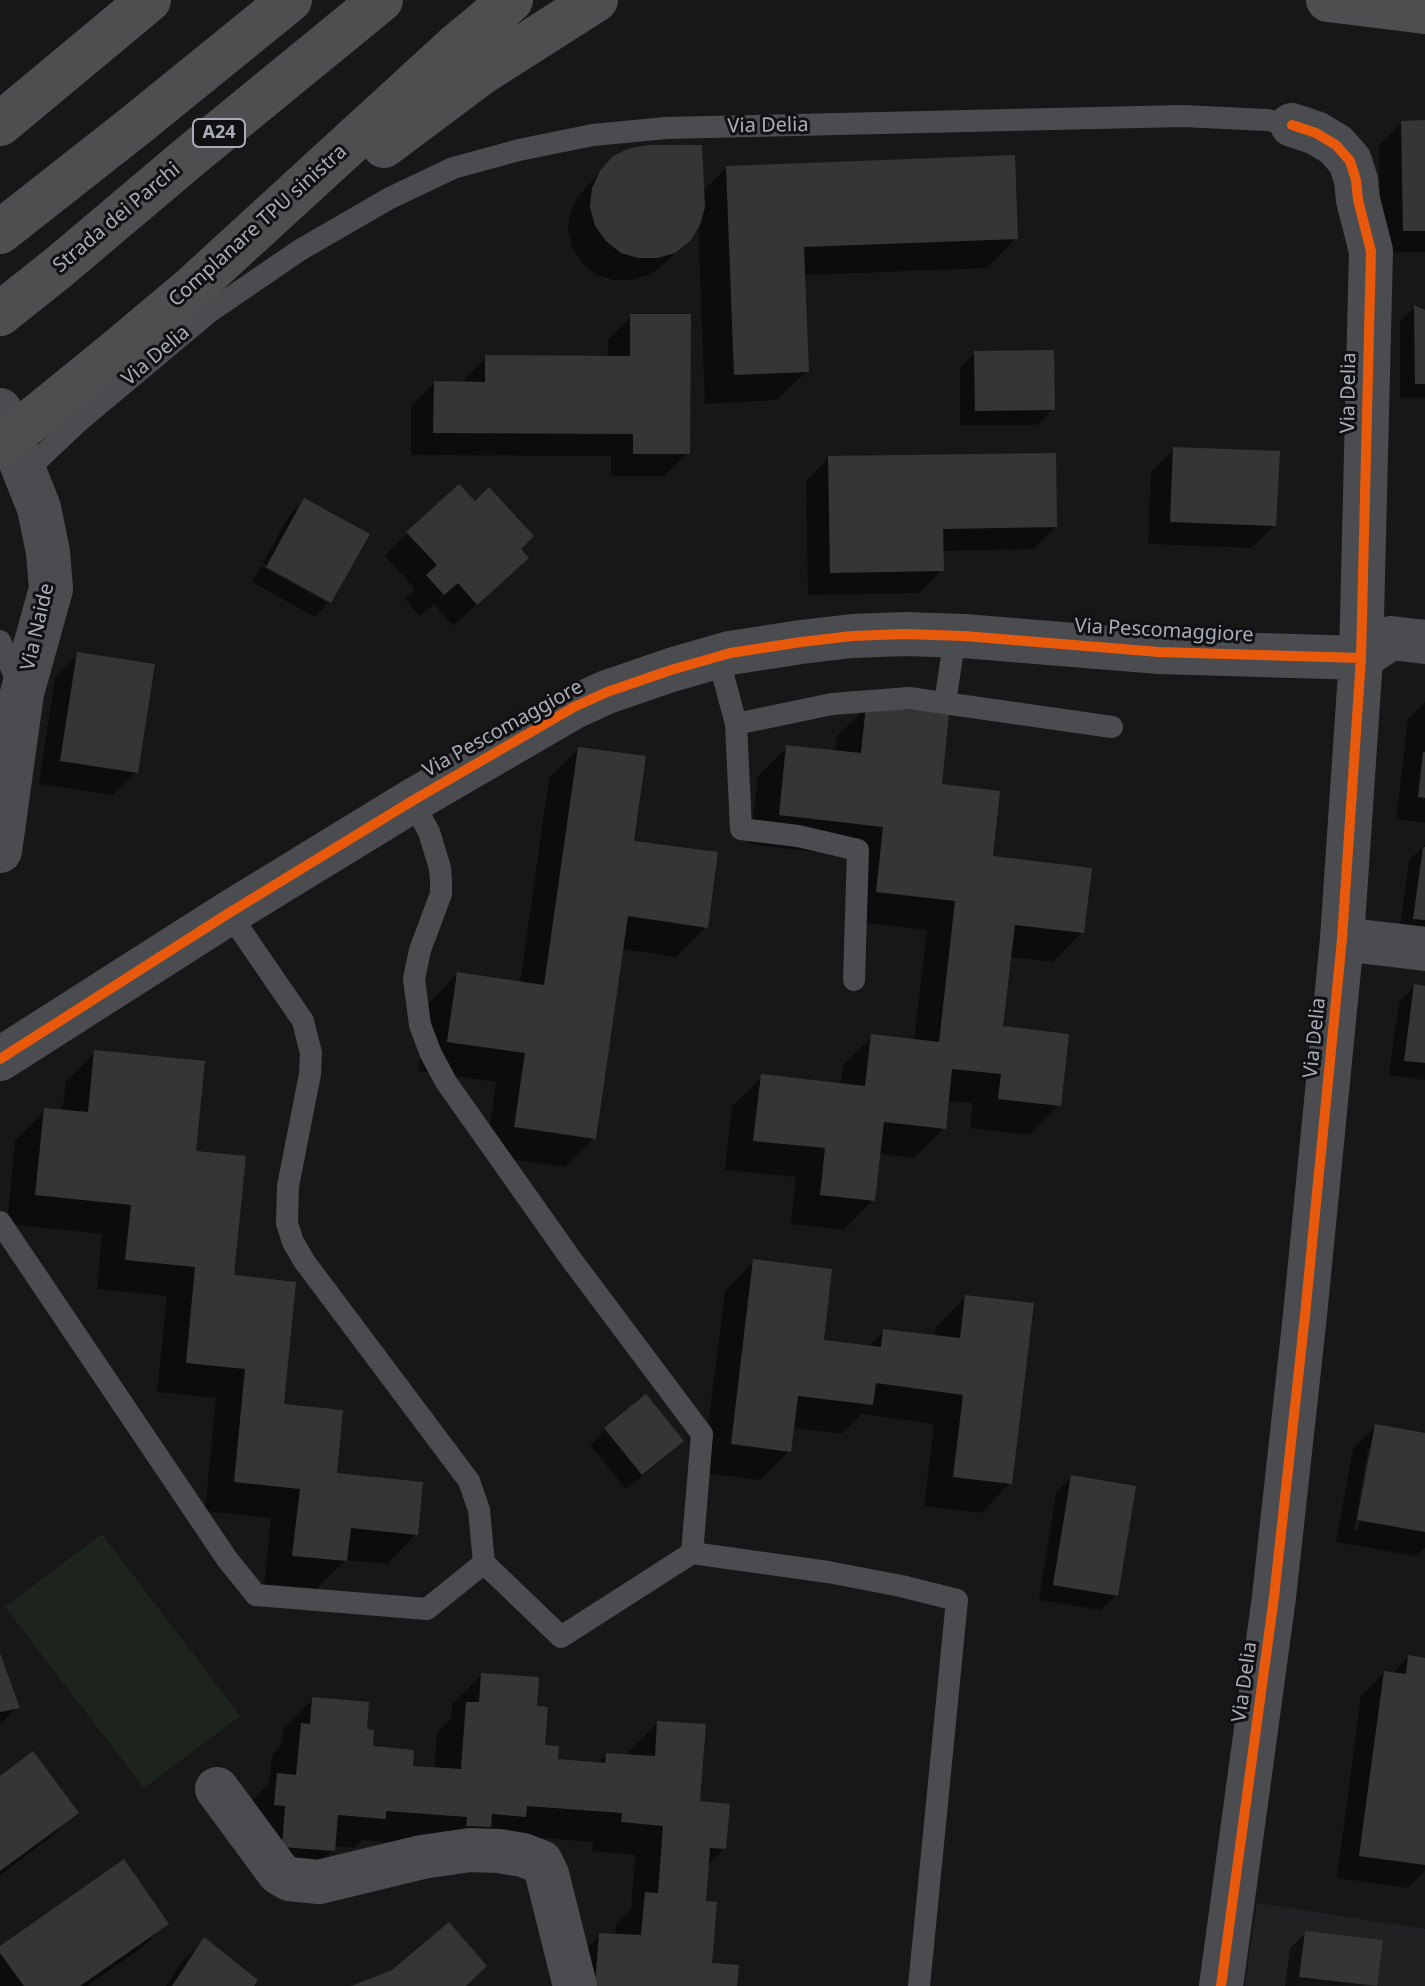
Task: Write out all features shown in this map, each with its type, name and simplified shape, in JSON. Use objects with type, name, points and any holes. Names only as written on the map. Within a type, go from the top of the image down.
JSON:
[{"type":"highway","points":[[0,124],[149,0]]},
{"type":"highway","points":[[15,220],[290,0]]},
{"type":"highway","name":"Strada dei Parchi","points":[[0,314],[381,0]]},
{"type":"highway","name":"Complanare TPU sinistra","points":[[13,459],[112,355],[193,287],[456,46],[511,0]]},
{"type":"highway","points":[[1328,0],[1425,12]]},
{"type":"highway","points":[[193,287],[483,72],[596,3]]},
{"type":"street","name":"Via Delia","points":[[1221,1986],[1274,1597],[1335,1022],[1361,658],[1371,251],[1350,161],[1336,145],[1316,133],[1292,125]]},
{"type":"street","name":"Via Naide","points":[[0,410],[13,459],[39,508],[48,552],[51,589],[22,693],[0,851]]},
{"type":"street","name":"Via Pescomaggiore","points":[[5,1044],[574,707],[637,680],[718,656],[852,636],[905,634],[1159,652],[1361,658]]},
{"type":"street","points":[[1361,658],[1391,638],[1425,642]]},
{"type":"street","points":[[1342,939],[1425,949]]},
{"type":"street","points":[[217,1789],[279,1873],[289,1879],[319,1882],[422,1857],[470,1850],[523,1855],[541,1862],[547,1874],[575,1986]]},
{"type":"lane","name":"Via Delia","points":[[13,459],[79,421],[208,313],[300,250],[390,198],[453,168],[519,150],[593,135],[666,128],[1182,116],[1267,120],[1292,125]]},
{"type":"lane","points":[[945,703],[955,636]]},
{"type":"lane","points":[[0,641],[22,693]]},
{"type":"lane","points":[[718,656],[736,724],[741,829],[798,836],[858,850],[854,980]]},
{"type":"lane","points":[[736,724],[832,704],[909,698],[1112,727]]},
{"type":"lane","points":[[412,801],[432,840],[441,881],[441,894],[420,950],[414,979],[420,1025],[431,1054],[455,1095],[571,1259],[702,1434],[692,1553]]},
{"type":"lane","points":[[229,913],[303,1021],[308,1034],[310,1074],[288,1186],[287,1223],[293,1242],[304,1261],[469,1481],[479,1510],[484,1563],[561,1637],[692,1553],[828,1572],[957,1600],[919,1986]]},
{"type":"lane","points":[[0,1222],[227,1559],[256,1595],[427,1609],[484,1563]]},
{"type":"shaded area","points":[[102,1534],[240,1716],[144,1788],[5,1607]]},
{"type":"shaded area","points":[[1257,1903],[1425,1929],[1425,1986],[1245,1986]]},
{"type":"building","points":[[1425,120],[1425,231],[1403,231],[1401,121]]},
{"type":"building","points":[[702,145],[705,207],[700,225],[690,241],[675,253],[657,258],[638,258],[621,253],[606,241],[595,226],[590,207],[592,188],[600,171],[613,156],[630,148]]},
{"type":"building","points":[[1015,155],[1018,239],[804,247],[809,372],[734,375],[726,166]]},
{"type":"building","points":[[1414,305],[1425,310],[1425,384],[1415,384]]},
{"type":"building","points":[[630,314],[691,314],[690,454],[633,454],[633,434],[433,433],[434,381],[485,382],[485,355],[630,356]]},
{"type":"building","points":[[1054,350],[1055,410],[975,411],[974,351]]},
{"type":"building","points":[[1173,447],[1280,451],[1276,526],[1170,522]]},
{"type":"building","points":[[1056,453],[1057,527],[943,529],[944,571],[830,573],[828,456]]},
{"type":"building","points":[[459,484],[475,501],[489,487],[534,536],[521,549],[529,558],[477,605],[458,583],[444,595],[426,575],[437,565],[406,532]]},
{"type":"building","points":[[304,498],[370,534],[331,603],[266,567]]},
{"type":"building","points":[[77,652],[155,664],[138,773],[60,761]]},
{"type":"building","points":[[866,705],[949,714],[942,784],[1000,791],[993,856],[1092,868],[1084,933],[1015,925],[1003,1026],[1069,1034],[1061,1106],[998,1099],[1001,1074],[952,1069],[946,1129],[884,1122],[875,1201],[820,1195],[825,1148],[753,1141],[761,1074],[865,1086],[871,1034],[939,1042],[955,901],[876,892],[883,827],[779,815],[786,745],[861,753]]},
{"type":"building","points":[[578,747],[646,756],[634,841],[718,852],[708,928],[628,916],[596,1139],[514,1127],[525,1053],[447,1042],[457,972],[544,985]]},
{"type":"building","points":[[1425,752],[1425,798],[1418,797]]},
{"type":"building","points":[[1425,847],[1425,920],[1413,919]]},
{"type":"building","points":[[1414,984],[1425,986],[1425,1063],[1404,1061]]},
{"type":"building","points":[[94,1050],[205,1061],[196,1151],[246,1156],[234,1275],[296,1282],[284,1404],[343,1410],[337,1473],[423,1482],[418,1535],[351,1528],[347,1561],[292,1556],[300,1489],[234,1482],[245,1369],[186,1363],[195,1267],[125,1260],[131,1205],[35,1195],[44,1108],[88,1112]]},
{"type":"building","points":[[753,1259],[832,1269],[824,1340],[881,1347],[883,1329],[960,1338],[965,1295],[1034,1303],[1012,1484],[953,1477],[963,1395],[876,1383],[873,1405],[798,1396],[791,1452],[731,1444]]},
{"type":"building","points":[[646,1394],[684,1441],[642,1475],[604,1428]]},
{"type":"building","points":[[1375,1424],[1425,1433],[1425,1532],[1357,1520]]},
{"type":"building","points":[[1071,1475],[1136,1486],[1118,1596],[1053,1585]]},
{"type":"building","points":[[0,1653],[20,1708],[0,1712]]},
{"type":"building","points":[[1408,1655],[1425,1658],[1425,1865],[1359,1856],[1384,1671],[1406,1674]]},
{"type":"building","points":[[481,1673],[539,1677],[537,1706],[548,1707],[545,1745],[559,1746],[558,1759],[605,1763],[606,1753],[655,1756],[657,1721],[706,1724],[700,1801],[730,1804],[726,1849],[710,1848],[706,1901],[717,1902],[712,1963],[739,1965],[737,1986],[595,1986],[599,1933],[641,1935],[645,1892],[658,1893],[663,1826],[621,1822],[622,1813],[527,1806],[526,1817],[492,1814],[491,1827],[466,1826],[467,1817],[386,1811],[386,1819],[338,1815],[335,1851],[282,1847],[285,1806],[274,1805],[277,1773],[296,1775],[301,1723],[310,1724],[312,1697],[369,1702],[367,1729],[374,1730],[373,1746],[414,1750],[413,1766],[461,1769],[466,1702],[479,1702]]},
{"type":"building","points":[[33,1751],[79,1813],[0,1871],[0,1776]]},
{"type":"building","points":[[124,1859],[169,1924],[80,1986],[24,1986],[0,1953],[0,1946]]},
{"type":"building","points":[[449,1922],[487,1966],[466,1986],[351,1986],[392,1970]]},
{"type":"building","points":[[1305,1931],[1383,1940],[1377,1986],[1299,1977]]},
{"type":"building","points":[[204,1937],[258,1980],[254,1986],[172,1986]]},
{"type":"cycle path","points":[[1221,1986],[1274,1597],[1305,1315],[1342,939],[1361,658],[1371,251],[1350,161],[1336,145],[1316,133],[1292,125]]},
{"type":"cycle path","points":[[0,1059],[229,913],[574,707],[671,670],[730,653],[801,642],[905,634],[1159,652],[1361,658]]}]
